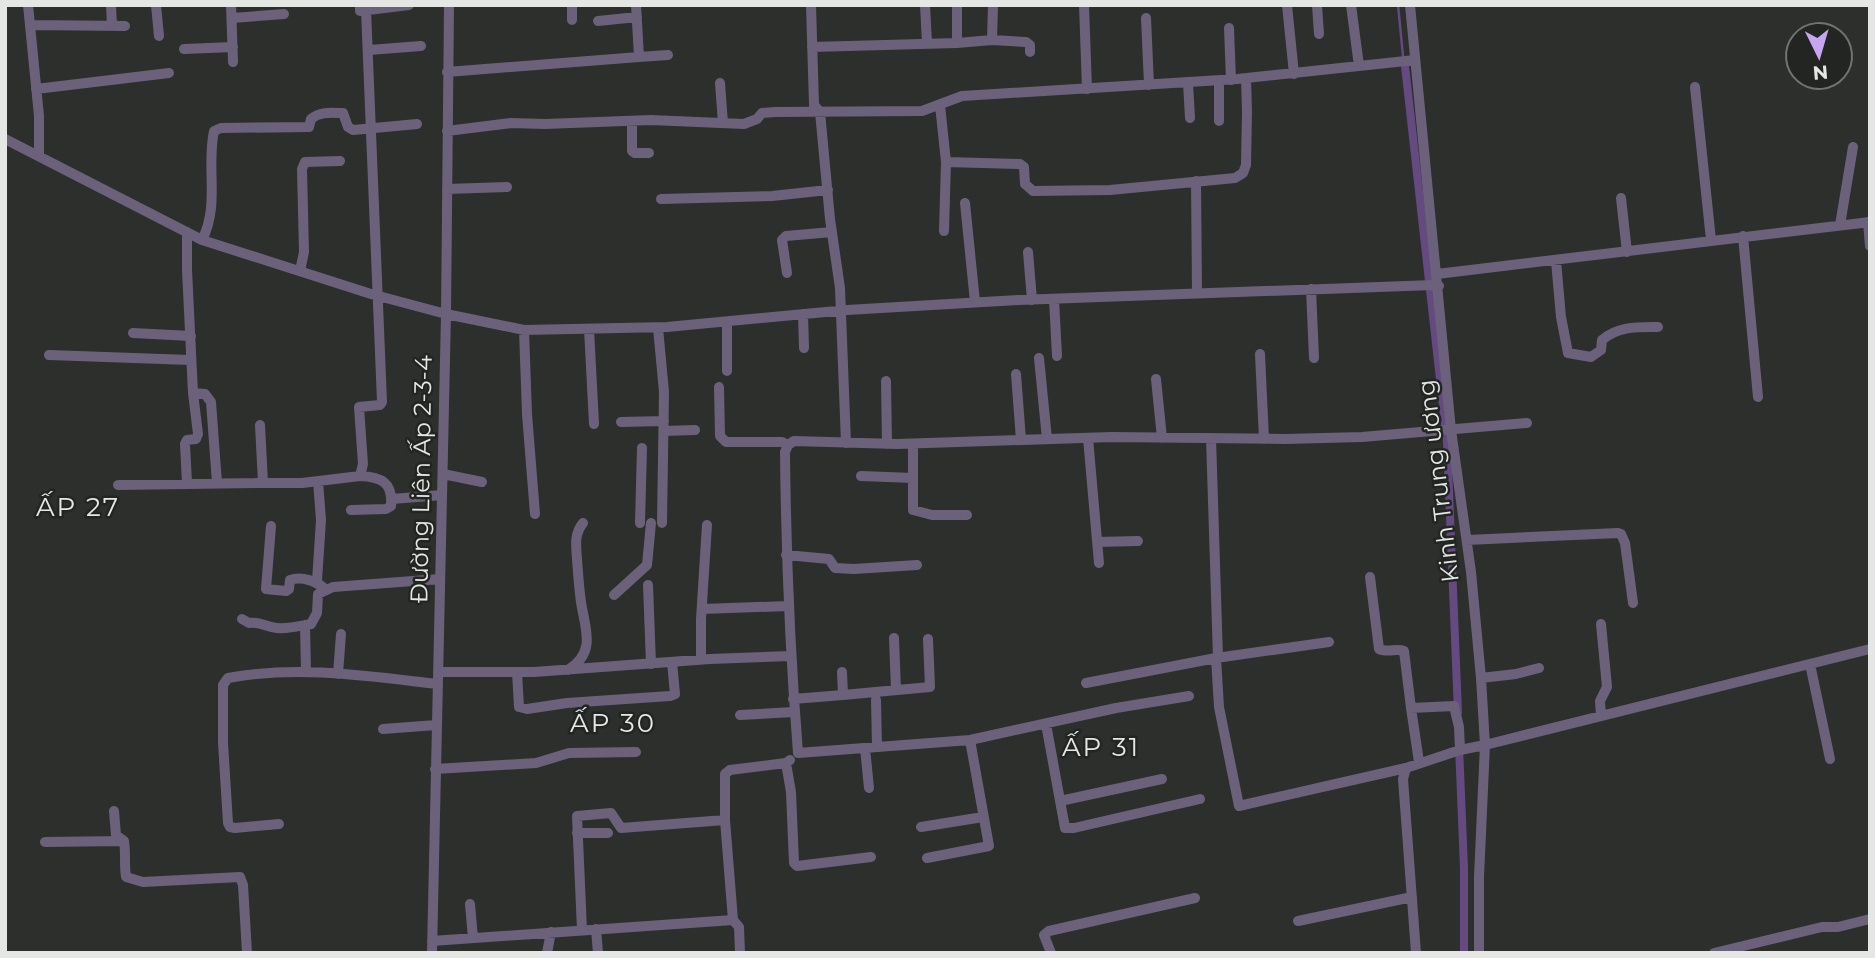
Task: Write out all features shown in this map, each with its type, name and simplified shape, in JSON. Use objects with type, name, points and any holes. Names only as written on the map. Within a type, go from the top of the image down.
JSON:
[{"type":"street","points":[[28,5],[39,116],[38,156]]},
{"type":"street","points":[[111,5],[112,26]]},
{"type":"street","points":[[156,5],[159,36]]},
{"type":"street","points":[[231,5],[233,62]]},
{"type":"street","points":[[360,476],[363,464],[359,407],[380,405],[382,402],[369,50],[363,8],[409,5]]},
{"type":"street","name":"Đường Liên Ấp 2-3-4","points":[[432,953],[446,314],[449,5]]},
{"type":"street","points":[[572,5],[572,20]]},
{"type":"street","points":[[811,5],[814,105],[820,112],[840,288],[846,443]]},
{"type":"street","points":[[925,5],[927,43]]},
{"type":"street","points":[[957,5],[957,43]]},
{"type":"street","points":[[992,40],[993,5]]},
{"type":"street","points":[[1084,5],[1087,89]]},
{"type":"street","points":[[1287,5],[1294,74]]},
{"type":"street","points":[[1317,5],[1319,34]]},
{"type":"street","points":[[1351,5],[1359,66]]},
{"type":"street","name":"Kinh Trung ương","points":[[1410,5],[1408,59],[1434,282],[1446,430],[1467,540],[1481,678],[1479,953]]},
{"type":"street","points":[[598,21],[636,11],[639,57]]},
{"type":"street","points":[[232,18],[284,14]]},
{"type":"street","points":[[1146,18],[1149,85]]},
{"type":"street","points":[[30,25],[125,26]]},
{"type":"street","points":[[1229,28],[1231,80]]},
{"type":"street","points":[[812,47],[992,40],[1026,42],[1030,45],[1030,52]]},
{"type":"street","points":[[369,50],[421,46]]},
{"type":"street","points":[[184,49],[233,47]]},
{"type":"street","points":[[447,72],[668,55]]},
{"type":"street","points":[[447,131],[511,123],[632,121],[744,124],[757,119],[762,113],[922,111],[961,96],[1219,81],[1408,59]]},
{"type":"street","points":[[36,89],[169,73]]},
{"type":"street","points":[[946,162],[1020,164],[1024,167],[1025,184],[1033,191],[1110,190],[1235,178],[1243,173],[1246,165],[1245,78]]},
{"type":"street","points":[[1219,81],[1219,121]]},
{"type":"street","points":[[720,83],[723,123]]},
{"type":"street","points":[[1188,83],[1190,118]]},
{"type":"street","points":[[1695,87],[1711,240]]},
{"type":"street","points":[[940,105],[946,162],[944,231]]},
{"type":"street","points":[[202,240],[210,226],[214,131],[221,128],[310,127],[311,119],[317,114],[330,113],[343,113],[348,127],[353,130],[417,124]]},
{"type":"street","points":[[632,121],[632,151],[649,153]]},
{"type":"street","points":[[5,139],[202,240],[377,296],[524,330],[658,328],[841,310],[975,302],[1434,282],[1556,261],[1869,222],[1870,246]]},
{"type":"street","points":[[1840,225],[1853,147]]},
{"type":"street","points":[[300,271],[304,252],[302,169],[305,162],[311,160],[340,161]]},
{"type":"street","points":[[1196,181],[1197,293]]},
{"type":"street","points":[[447,189],[507,187]]},
{"type":"street","points":[[661,198],[772,196],[828,190]]},
{"type":"street","points":[[1621,198],[1627,252]]},
{"type":"street","points":[[965,203],[975,302]]},
{"type":"street","points":[[187,232],[190,360],[198,434],[196,439],[187,440],[185,444],[187,483]]},
{"type":"street","points":[[787,273],[782,240],[786,236],[832,232]]},
{"type":"street","points":[[1743,236],[1758,397]]},
{"type":"street","points":[[1028,253],[1032,300]]},
{"type":"street","points":[[1556,261],[1561,317],[1568,353],[1591,357],[1601,350],[1602,341],[1610,333],[1635,327],[1658,327]]},
{"type":"street","points":[[1311,289],[1314,358]]},
{"type":"street","points":[[1054,299],[1057,356]]},
{"type":"street","points":[[803,314],[804,348]]},
{"type":"street","points":[[727,322],[727,372]]},
{"type":"street","points":[[614,596],[647,565],[664,426],[658,328]]},
{"type":"street","points":[[589,329],[594,424]]},
{"type":"street","points":[[524,330],[535,514]]},
{"type":"street","points":[[133,333],[191,336]]},
{"type":"street","points":[[1260,354],[1264,439]]},
{"type":"street","points":[[49,355],[190,360]]},
{"type":"street","points":[[1039,358],[1047,439]]},
{"type":"street","points":[[1016,374],[1021,440]]},
{"type":"street","points":[[1156,379],[1162,438]]},
{"type":"street","points":[[886,382],[887,444]]},
{"type":"street","points":[[719,387],[720,436],[726,442],[788,444]]},
{"type":"street","points":[[193,393],[205,394],[211,402],[217,483]]},
{"type":"street","points":[[621,422],[695,430]]},
{"type":"street","points":[[798,753],[790,656],[786,555],[785,452],[788,444],[794,441],[913,444],[1088,438],[1362,437],[1527,423]]},
{"type":"street","points":[[260,425],[263,483]]},
{"type":"street","points":[[1088,438],[1099,563]]},
{"type":"street","points":[[1211,438],[1219,707],[1239,806],[1406,768],[1460,750],[1870,649]]},
{"type":"street","points":[[913,444],[913,510],[917,513],[967,515]]},
{"type":"street","points":[[642,448],[651,523]]},
{"type":"street","points":[[443,474],[482,482]]},
{"type":"street","points":[[118,485],[318,481],[360,476],[372,477],[390,487],[392,499],[388,509],[351,510]]},
{"type":"street","points":[[861,477],[913,478]]},
{"type":"street","points":[[317,581],[321,520],[318,481]]},
{"type":"street","points":[[392,499],[442,495]]},
{"type":"street","points":[[569,670],[583,657],[587,641],[576,542],[577,530],[583,523]]},
{"type":"street","points":[[701,660],[707,525]]},
{"type":"street","points":[[271,526],[266,589],[286,591],[289,589],[290,580],[295,578],[317,581],[326,590]]},
{"type":"street","points":[[1467,540],[1621,534],[1625,543],[1633,603]]},
{"type":"street","points":[[1097,542],[1138,541]]},
{"type":"street","points":[[786,555],[829,559],[835,568],[916,565]]},
{"type":"street","points":[[1370,577],[1379,649],[1404,650],[1419,762]]},
{"type":"street","points":[[242,619],[276,628],[312,624],[317,614],[318,594],[333,587],[440,579]]},
{"type":"street","points":[[648,585],[651,664]]},
{"type":"street","points":[[702,608],[788,606]]},
{"type":"street","points":[[1601,624],[1607,687],[1600,701],[1601,716]]},
{"type":"street","points":[[305,625],[306,672]]},
{"type":"street","points":[[338,674],[341,634]]},
{"type":"street","points":[[894,638],[896,690]]},
{"type":"street","points":[[793,698],[930,687],[928,639]]},
{"type":"street","points":[[1086,682],[1217,658],[1329,642]]},
{"type":"street","points":[[438,672],[569,670],[790,656]]},
{"type":"street","points":[[517,672],[519,707],[527,709],[675,694],[672,663]]},
{"type":"street","points":[[1810,664],[1830,760]]},
{"type":"street","points":[[1481,678],[1539,668]]},
{"type":"street","points":[[279,824],[235,828],[228,824],[223,743],[223,685],[228,678],[251,674],[306,672],[437,684]]},
{"type":"street","points":[[842,672],[843,695]]},
{"type":"street","points":[[740,953],[738,927],[733,919],[725,820],[725,774],[730,770],[786,763],[798,753],[970,740],[1116,708],[1189,696]]},
{"type":"street","points":[[876,700],[877,747]]},
{"type":"street","points":[[1411,708],[1454,706],[1459,727],[1460,750]]},
{"type":"street","points":[[740,715],[794,712]]},
{"type":"street","points":[[1046,724],[1065,828],[1200,799]]},
{"type":"street","points":[[383,729],[436,725]]},
{"type":"street","points":[[927,858],[989,846],[970,740]]},
{"type":"street","points":[[865,748],[869,788]]},
{"type":"street","points":[[435,769],[536,763],[569,753],[636,752]]},
{"type":"street","points":[[786,763],[791,792],[794,863],[797,866],[871,857]]},
{"type":"street","points":[[1406,768],[1403,779],[1416,953]]},
{"type":"street","points":[[1060,801],[1162,779]]},
{"type":"street","points":[[114,811],[116,835],[124,841],[126,877],[130,880],[143,882],[240,877],[243,885],[247,953]]},
{"type":"street","points":[[582,930],[577,816],[611,813],[621,828],[725,820]]},
{"type":"street","points":[[921,827],[983,817]]},
{"type":"street","points":[[577,834],[608,833]]},
{"type":"street","points":[[45,842],[124,841]]},
{"type":"street","points":[[1297,921],[1412,897]]},
{"type":"street","points":[[1051,953],[1044,935],[1049,931],[1195,898]]},
{"type":"street","points":[[470,904],[472,938]]},
{"type":"street","points":[[432,940],[733,919]]},
{"type":"street","points":[[1714,953],[1822,927],[1838,927],[1870,919]]},
{"type":"street","points":[[596,929],[598,953]]},
{"type":"street","points":[[547,953],[551,932]]},
{"type":"waterway","points":[[1398,5],[1403,56]]},
{"type":"waterway","points":[[1405,66],[1447,442],[1458,712]]},
{"type":"waterway","points":[[1459,746],[1464,953]]},
{"type":"district","name":"ẤP 27","points":[[78,507]]},
{"type":"district","name":"ẤP 30","points":[[613,723]]},
{"type":"district","name":"ẤP 31","points":[[1101,747]]}]
